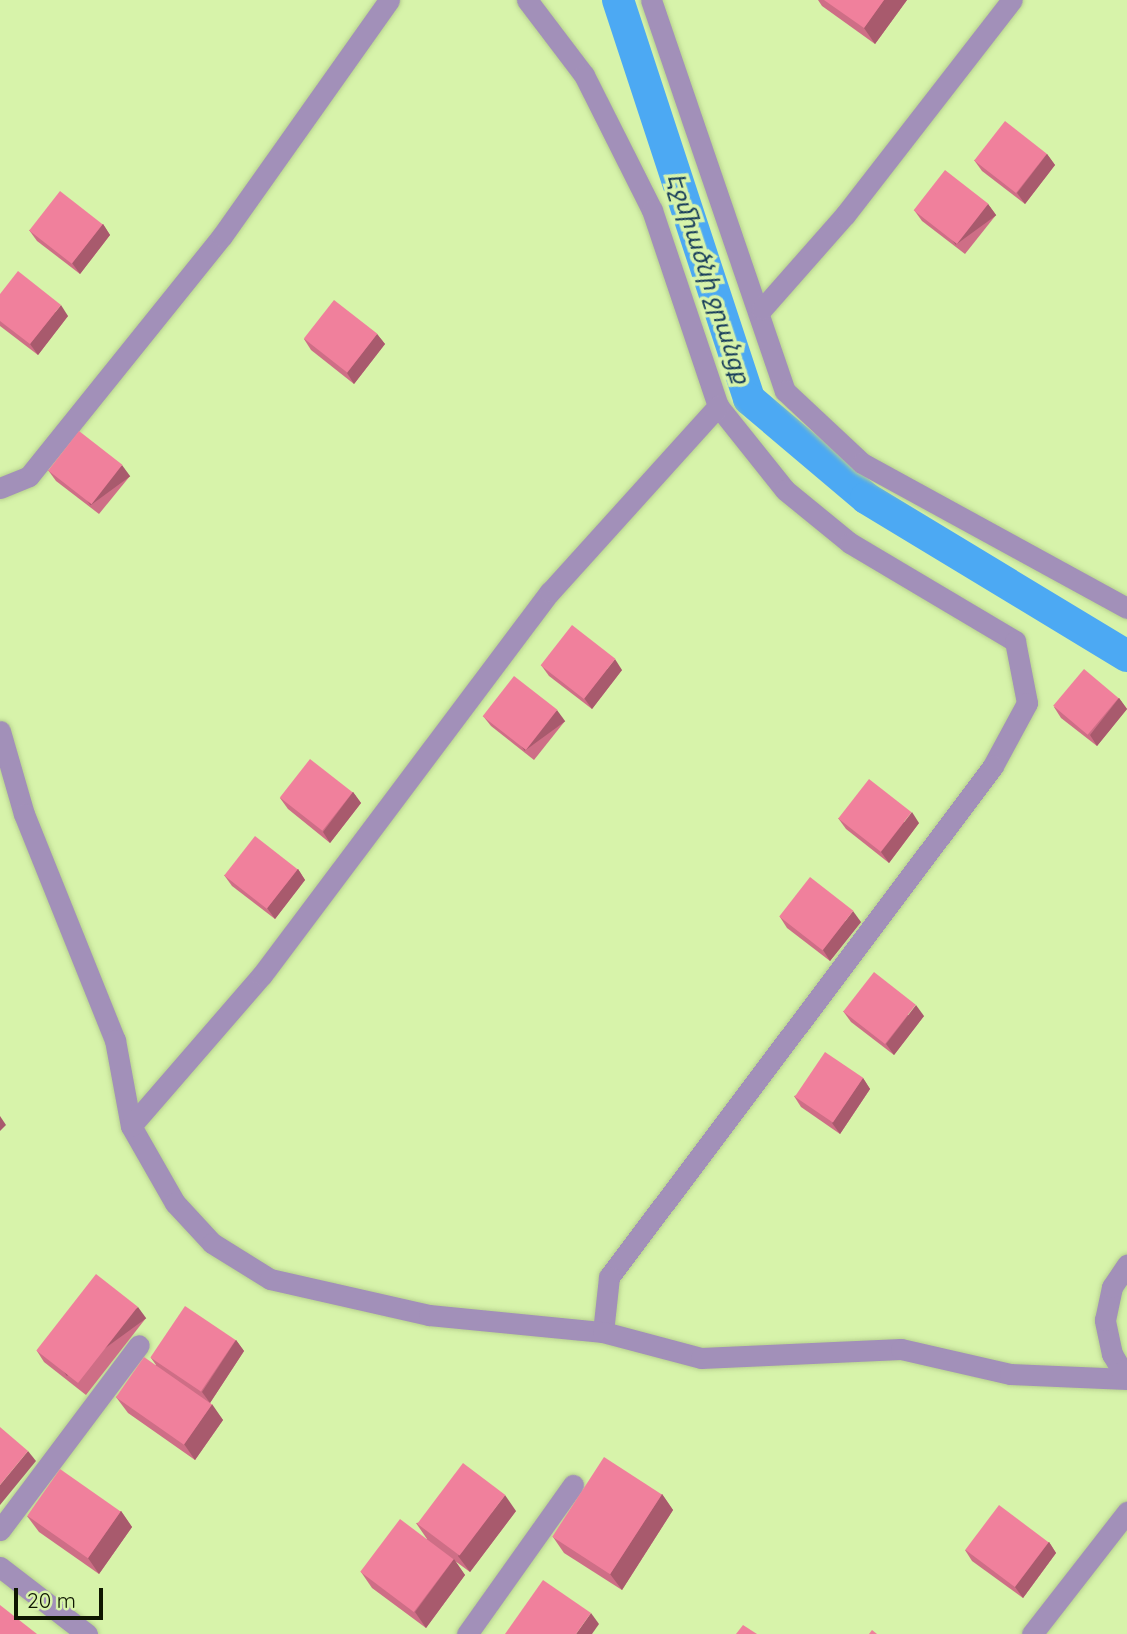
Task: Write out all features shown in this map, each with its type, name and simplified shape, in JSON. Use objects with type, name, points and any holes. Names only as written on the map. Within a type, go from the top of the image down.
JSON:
[{"type":"street","points":[[0,488],[29,477],[197,267],[389,0]]},
{"type":"street","points":[[527,0],[584,75],[652,211],[718,406],[785,490],[850,543],[1016,641],[1027,703],[993,766],[609,1277],[603,1332]]},
{"type":"street","points":[[651,0],[762,309],[765,349],[785,391],[823,433],[862,463],[1127,608]]},
{"type":"street","points":[[762,309],[845,215],[1012,0]]},
{"type":"street","points":[[131,1126],[270,964],[550,592],[718,406]]},
{"type":"street","points":[[0,731],[24,814],[116,1040],[131,1126],[175,1203],[212,1243],[270,1279],[429,1315],[603,1332],[701,1357],[901,1349],[1010,1374],[1126,1378]]},
{"type":"street","points":[[1126,1378],[1112,1354],[1105,1320],[1112,1287],[1127,1265]]},
{"type":"street","points":[[0,1530],[139,1345]]},
{"type":"street","points":[[467,1634],[573,1485]]},
{"type":"street","points":[[1032,1634],[1127,1512]]},
{"type":"street","points":[[0,1567],[86,1634]]},
{"type":"building","points":[[824,0],[884,0],[864,28]]},
{"type":"building","points":[[1005,121],[1047,154],[1016,193],[974,160]]},
{"type":"building","points":[[945,170],[988,204],[957,244],[914,210]]},
{"type":"building","points":[[60,191],[103,224],[72,264],[29,230]]},
{"type":"building","points":[[18,271],[61,305],[30,344],[0,321],[0,294]]},
{"type":"building","points":[[334,300],[377,334],[347,372],[304,339]]},
{"type":"building","points":[[79,431],[122,465],[92,504],[48,470]]},
{"type":"building","points":[[572,625],[615,659],[584,699],[541,665]]},
{"type":"building","points":[[1084,669],[1118,698],[1088,735],[1053,706]]},
{"type":"building","points":[[514,676],[557,710],[526,750],[483,716]]},
{"type":"building","points":[[310,759],[353,792],[322,831],[280,798]]},
{"type":"building","points":[[869,779],[912,812],[881,852],[838,818]]},
{"type":"building","points":[[255,836],[298,869],[267,909],[224,875]]},
{"type":"building","points":[[810,877],[853,911],[823,950],[779,916]]},
{"type":"building","points":[[874,972],[916,1005],[885,1044],[843,1011]]},
{"type":"building","points":[[825,1052],[863,1078],[833,1122],[795,1097]]},
{"type":"building","points":[[96,1274],[138,1307],[78,1383],[36,1350]]},
{"type":"building","points":[[185,1306],[236,1340],[201,1392],[150,1357]]},
{"type":"building","points":[[144,1357],[212,1405],[184,1445],[116,1397]]},
{"type":"building","points":[[0,1427],[28,1451],[0,1485]]},
{"type":"building","points":[[604,1457],[662,1495],[610,1574],[552,1537]]},
{"type":"building","points":[[463,1463],[505,1495],[460,1556],[417,1524]]},
{"type":"building","points":[[60,1469],[121,1511],[88,1558],[27,1516]]},
{"type":"building","points":[[999,1505],[1049,1542],[1015,1587],[965,1550]]},
{"type":"building","points":[[400,1519],[454,1559],[414,1612],[360,1572]]},
{"type":"building","points":[[543,1580],[591,1613],[576,1634],[505,1634]]},
{"type":"building","points":[[0,1605],[37,1634],[0,1634]]},
{"type":"building","points":[[743,1625],[757,1634],[736,1634]]},
{"type":"waterway","name":"Էջմիածնի ջրանցք","points":[[618,0],[749,399],[866,498],[1127,656]]}]
